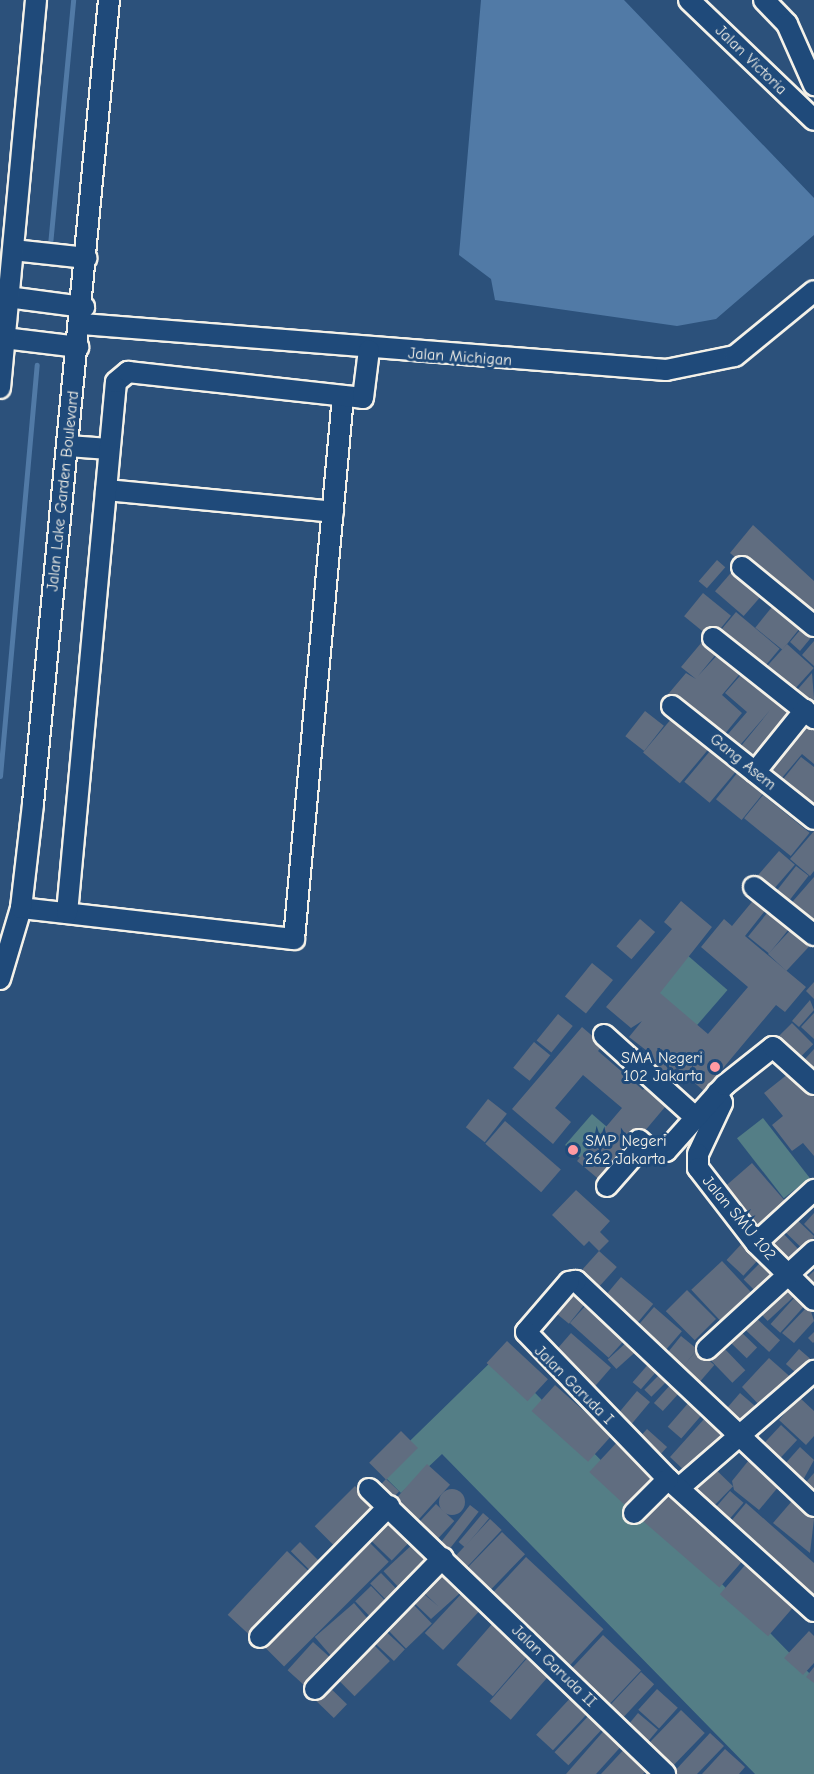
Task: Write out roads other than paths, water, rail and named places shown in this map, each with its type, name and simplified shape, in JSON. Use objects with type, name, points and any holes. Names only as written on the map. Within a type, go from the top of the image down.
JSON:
[{"type":"street","points":[[0,388],[4,338],[4,296],[13,250],[36,0]]},
{"type":"street","name":"Jalan Lake Garden Boulevard","points":[[0,979],[21,908],[83,316],[108,0]]},
{"type":"street","name":"Jalan Victoria","points":[[688,0],[814,120]]},
{"type":"street","points":[[764,0],[787,24],[814,85]]},
{"type":"street","points":[[13,250],[87,258]]},
{"type":"street","name":"Jalan Michigan","points":[[4,296],[83,316],[369,350],[666,370],[717,363],[735,356],[814,291]]},
{"type":"street","points":[[4,338],[78,347]]},
{"type":"street","points":[[67,913],[116,381],[128,372],[363,398],[369,350]]},
{"type":"street","points":[[21,908],[294,939],[343,396]]},
{"type":"street","points":[[68,446],[109,450]]},
{"type":"street","points":[[106,490],[333,512]]},
{"type":"street","points":[[742,567],[814,626]]},
{"type":"street","points":[[713,638],[809,714],[755,772]]},
{"type":"street","name":"Gang Asem","points":[[672,706],[814,819]]},
{"type":"street","points":[[754,887],[814,935]]},
{"type":"street","points":[[604,1035],[694,1116]]},
{"type":"street","points":[[607,1186],[641,1142],[661,1153],[670,1147],[694,1116],[717,1093],[773,1047],[814,1084]]},
{"type":"street","name":"Jalan SMU 102","points":[[717,1093],[722,1103],[698,1165],[756,1243],[814,1300]]},
{"type":"street","points":[[756,1243],[814,1190]]},
{"type":"street","points":[[707,1349],[814,1251]]},
{"type":"street","name":"Jalan Garuda I","points":[[814,1506],[580,1285],[569,1282],[525,1335],[674,1483],[814,1611]]},
{"type":"street","points":[[634,1513],[742,1437],[814,1371]]},
{"type":"street","name":"Jalan Garuda II","points":[[369,1489],[443,1557],[665,1774]]},
{"type":"street","points":[[260,1637],[389,1506]]},
{"type":"street","points":[[315,1689],[443,1557]]},
{"type":"water","points":[[481,0],[624,0],[814,198],[814,235],[716,319],[677,326],[495,300],[491,279],[459,255]]},
{"type":"waterway","points":[[50,245],[73,0]]},
{"type":"waterway","points":[[0,776],[37,365]]},
{"type":"place","name":"SMA Negeri 102 Jakarta","points":[[715,1067]]},
{"type":"place","name":"SMP Negeri 262 Jakarta","points":[[573,1150]]}]
